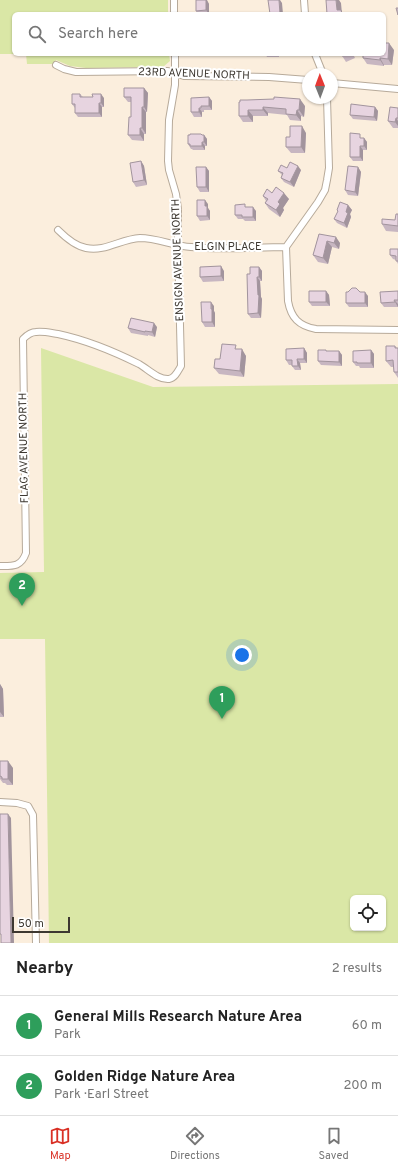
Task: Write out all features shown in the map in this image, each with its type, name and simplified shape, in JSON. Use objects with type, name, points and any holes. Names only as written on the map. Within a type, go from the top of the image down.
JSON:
[{"type":"street","points":[[174,0],[174,12]]},
{"type":"street","points":[[304,0],[305,12]]},
{"type":"street","name":"ENSIGN AVENUE NORTH","points":[[28,334],[37,331],[48,332],[99,346],[122,355],[144,367],[158,377],[168,379],[173,378],[178,373],[181,366],[177,202],[168,162],[169,120],[176,74],[175,56]]},
{"type":"street","points":[[316,56],[321,68]]},
{"type":"street","name":"23RD AVENUE NORTH","points":[[56,65],[76,72],[168,71],[184,76],[269,77],[302,80]]},
{"type":"street","points":[[338,84],[398,89]]},
{"type":"street","points":[[327,104],[329,168],[325,190],[286,247],[289,308],[296,320],[301,324],[316,329],[398,330]]},
{"type":"street","name":"ELGIN PLACE","points":[[58,230],[68,240],[77,245],[90,249],[102,249],[125,241],[140,238],[199,248],[286,247]]},
{"type":"street","name":"FLAG AVENUE NORTH","points":[[0,566],[16,566],[21,563],[26,553],[23,339],[28,334]]},
{"type":"street","points":[[0,802],[18,803],[28,806],[33,815],[36,943]]},
{"type":"green space","points":[[0,0],[168,0],[168,12],[12,12],[12,54],[0,54]]},
{"type":"green space","points":[[26,56],[169,56],[170,61],[163,67],[86,68],[70,66],[56,60],[54,64],[27,64]]},
{"type":"green space","points":[[41,348],[153,387],[398,384],[398,943],[49,943],[45,639],[0,639],[0,573],[44,572]]},
{"type":"building","points":[[196,0],[206,0],[206,10],[196,11]]},
{"type":"building","points":[[268,0],[279,0],[280,12],[270,12]]},
{"type":"building","points":[[326,0],[336,0],[337,10],[341,10],[342,12],[327,12]]},
{"type":"building","points":[[386,43],[389,43],[388,59],[380,58],[380,60],[363,58],[363,56],[386,56]]},
{"type":"building","points":[[124,88],[144,88],[144,107],[142,107],[142,128],[140,128],[140,135],[128,135],[129,117],[131,117],[131,97],[124,97]]},
{"type":"building","points":[[72,94],[80,94],[80,97],[93,97],[92,94],[101,94],[99,113],[75,113],[75,104],[72,104]]},
{"type":"building","points":[[209,97],[209,106],[201,106],[201,108],[199,108],[199,112],[191,112],[191,98]]},
{"type":"building","points":[[274,97],[300,99],[299,110],[297,110],[296,115],[286,114],[286,109],[263,107],[263,110],[248,110],[248,116],[239,116],[240,100],[274,99]]},
{"type":"building","points":[[351,104],[375,107],[374,117],[350,115]]},
{"type":"building","points":[[390,107],[398,108],[398,118],[396,118],[395,122],[388,121]]},
{"type":"building","points":[[290,126],[302,126],[301,147],[286,147],[286,137],[290,137]]},
{"type":"building","points":[[350,133],[360,134],[360,138],[364,138],[364,146],[360,146],[360,157],[350,157]]},
{"type":"building","points":[[188,135],[204,135],[204,142],[202,142],[202,146],[190,146],[190,144],[188,144]]},
{"type":"building","points":[[141,161],[144,180],[133,182],[130,163]]},
{"type":"building","points":[[290,162],[298,166],[290,182],[281,178],[283,173],[278,171],[281,165],[287,168]]},
{"type":"building","points":[[348,166],[358,167],[355,192],[345,190]]},
{"type":"building","points":[[196,167],[206,167],[206,187],[197,187]]},
{"type":"building","points":[[276,187],[284,193],[278,202],[280,204],[276,210],[265,203],[268,199],[263,196],[267,189],[272,193]]},
{"type":"building","points":[[197,200],[205,200],[205,206],[207,206],[207,216],[197,216]]},
{"type":"building","points":[[340,202],[348,205],[346,212],[348,213],[344,223],[334,219]]},
{"type":"building","points":[[245,204],[245,207],[253,207],[253,217],[242,217],[242,215],[235,215],[235,205]]},
{"type":"building","points":[[396,214],[398,214],[398,226],[382,224],[382,219],[395,220]]},
{"type":"building","points":[[319,234],[336,237],[334,243],[327,241],[323,258],[313,255]]},
{"type":"building","points":[[390,249],[398,249],[398,261],[396,261],[396,256],[390,255]]},
{"type":"building","points":[[221,266],[221,276],[200,277],[200,267]]},
{"type":"building","points":[[250,267],[259,267],[259,277],[257,277],[259,295],[258,313],[248,314],[247,274],[250,274]]},
{"type":"building","points":[[352,288],[356,288],[360,292],[365,292],[365,303],[346,303],[346,292]]},
{"type":"building","points":[[309,291],[326,291],[326,302],[309,302]]},
{"type":"building","points":[[398,291],[398,300],[394,300],[395,302],[381,303],[380,292]]},
{"type":"building","points":[[201,302],[211,302],[212,322],[202,322]]},
{"type":"building","points":[[131,318],[154,323],[152,332],[128,328]]},
{"type":"building","points":[[222,344],[236,345],[235,349],[242,349],[240,371],[214,368],[215,359],[220,359]]},
{"type":"building","points":[[386,346],[395,346],[395,348],[398,348],[398,372],[394,372],[393,360],[386,361]]},
{"type":"building","points":[[304,348],[304,359],[297,359],[298,366],[292,366],[292,360],[286,360],[286,349]]},
{"type":"building","points":[[318,350],[339,351],[339,362],[318,361]]},
{"type":"building","points":[[371,350],[371,363],[353,362],[353,351]]},
{"type":"building","points":[[0,761],[8,761],[8,779],[2,779],[0,776]]},
{"type":"building","points":[[0,814],[8,814],[11,943],[1,943],[0,934]]},
{"type":"place","name":"Golden Ridge Nature Area","points":[[22,606]]},
{"type":"place","name":"General Mills Research Nature Area","points":[[222,719]]}]
